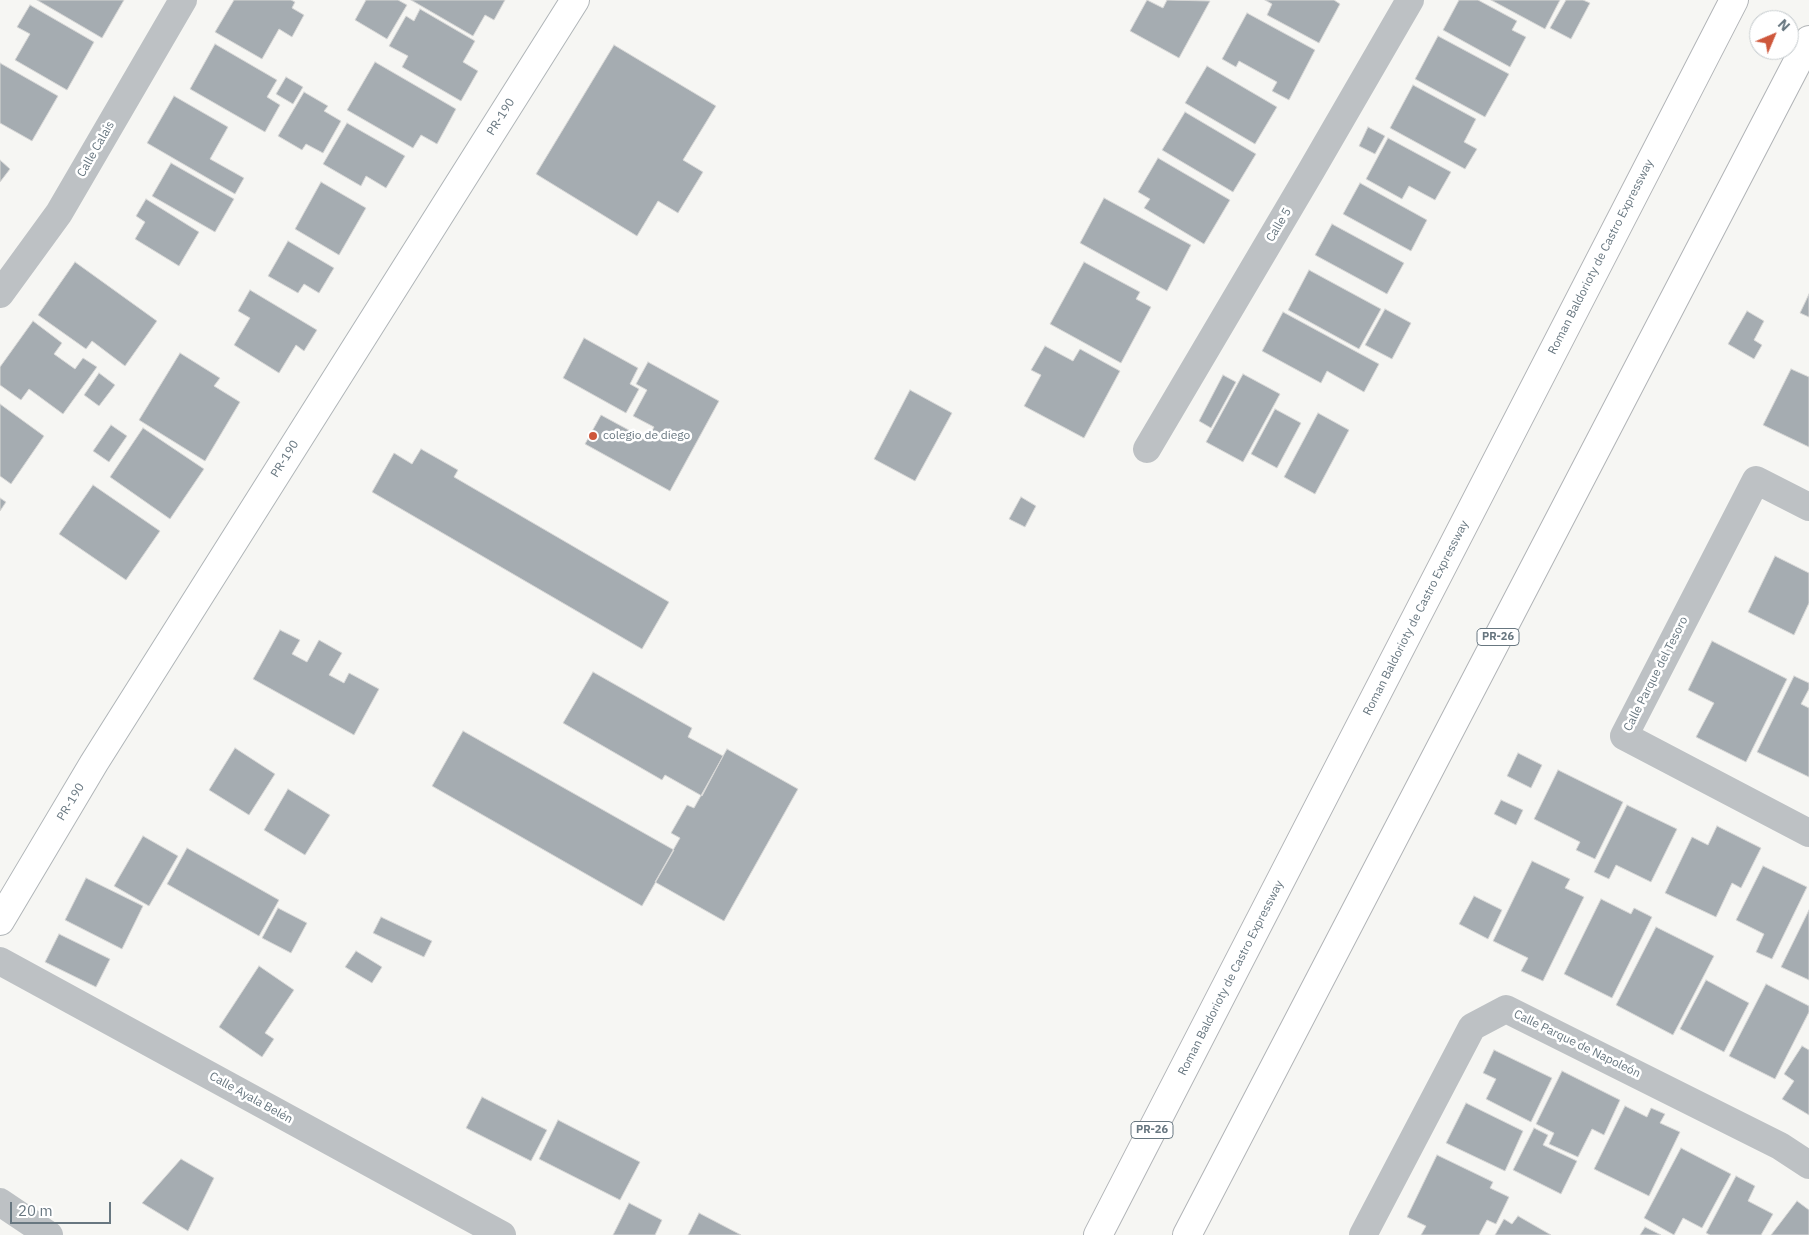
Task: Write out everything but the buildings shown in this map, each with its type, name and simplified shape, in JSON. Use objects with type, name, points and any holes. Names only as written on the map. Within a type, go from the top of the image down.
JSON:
[{"type":"main road","name":"PR-190","points":[[0,921],[94,763],[575,0]]},
{"type":"main road","name":"Roman Baldorioty de Castro Expressway","points":[[1098,1235],[1734,0]]},
{"type":"main road","name":"PR-26","points":[[1187,1235],[1809,40]]},
{"type":"street","name":"Calle Calais","points":[[0,294],[58,213],[183,0]]},
{"type":"street","name":"Calle 5","points":[[1147,450],[1312,171],[1410,0]]},
{"type":"street","name":"Calle Parque del Tesoro","points":[[1809,507],[1756,480],[1624,736],[1809,833]]},
{"type":"street","name":"Calle Ayala Belén","points":[[0,961],[502,1235]]},
{"type":"street","name":"Calle Parque de Napoleón","points":[[1363,1235],[1472,1027],[1506,1009],[1780,1146],[1809,1165]]},
{"type":"street","points":[[0,1202],[49,1235]]},
{"type":"place","name":"colegio de diego","points":[[593,436]]}]
